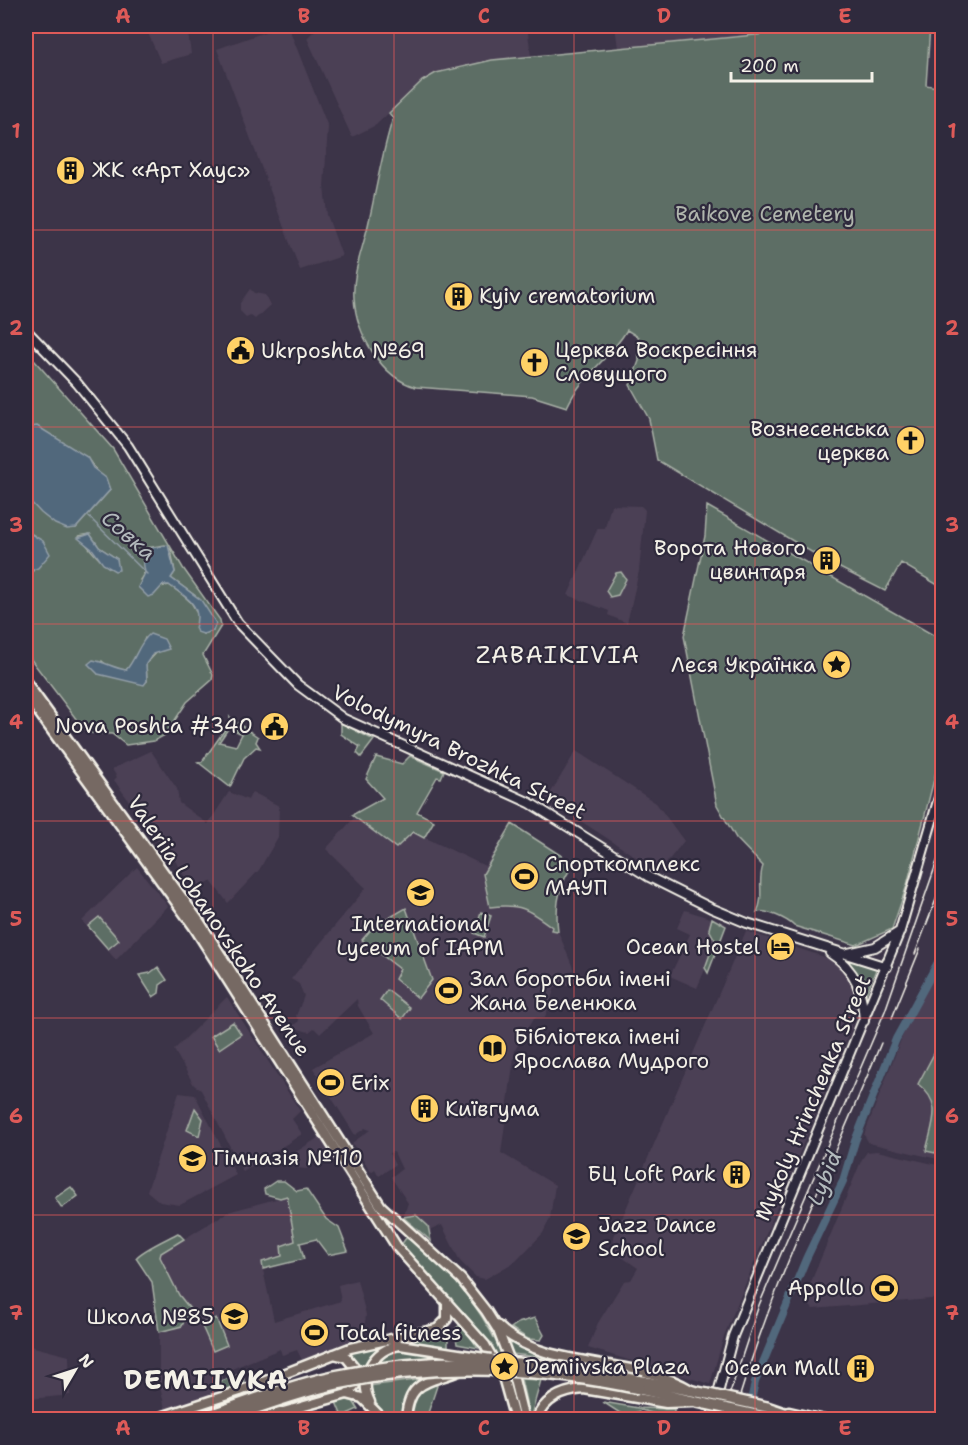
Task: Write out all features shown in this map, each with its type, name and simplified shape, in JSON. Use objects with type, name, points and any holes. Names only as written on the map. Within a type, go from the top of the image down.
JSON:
[{"type":"highway","points":[[222,1416],[334,1376],[421,1363],[500,1360],[582,1368],[695,1401],[707,1399],[767,1407],[805,1419]]},
{"type":"highway","points":[[193,1419],[222,1416],[337,1384],[420,1372],[463,1370],[535,1372],[693,1391],[707,1399],[769,1418]]},
{"type":"main road","name":"Volodymyra Brozhka Street","points":[[26,330],[77,382],[128,446],[238,623],[317,702],[344,719],[530,803],[671,889],[738,920],[887,967]]},
{"type":"main road","name":"Valeriia Lobanovskoho Avenue","points":[[26,682],[199,921],[381,1206],[477,1297],[494,1322]]},
{"type":"main road","name":"Valeriia Lobanovskoho Avenue","points":[[26,695],[194,927],[397,1247],[447,1301]]},
{"type":"main road","name":"Mykoly Hrinchenka Street","points":[[711,1419],[734,1336],[887,967],[900,931],[942,787]]},
{"type":"main road","points":[[844,954],[875,947],[900,931]]},
{"type":"main road","points":[[822,947],[839,958],[854,974],[861,990],[864,1024]]},
{"type":"main road","points":[[397,1247],[399,1237],[404,1234],[413,1234]]},
{"type":"main road","points":[[152,1419],[240,1391],[332,1354],[379,1339],[437,1329],[443,1325],[448,1316],[447,1301]]},
{"type":"main road","points":[[447,1301],[476,1332],[493,1357],[511,1397],[515,1419]]},
{"type":"main road","points":[[494,1322],[518,1344],[656,1376],[693,1391]]},
{"type":"main road","points":[[494,1322],[509,1359],[524,1419]]},
{"type":"main road","points":[[379,1339],[400,1345],[500,1360]]},
{"type":"main road","points":[[371,1405],[365,1390],[368,1367],[386,1349],[400,1345]]},
{"type":"main road","points":[[332,1354],[346,1357],[356,1369],[356,1384],[347,1394]]},
{"type":"main road","points":[[406,1419],[410,1398],[418,1386],[463,1370]]},
{"type":"main road","points":[[536,1419],[548,1402],[573,1390],[584,1389],[666,1403],[695,1401]]},
{"type":"main road","points":[[255,1419],[347,1394],[362,1398],[384,1419]]},
{"type":"main road","points":[[783,1412],[824,1419]]},
{"type":"shaded area","points":[[145,26],[187,26],[191,54],[161,63]]},
{"type":"shaded area","points":[[282,26],[288,26],[328,127],[324,186],[327,215],[342,256],[300,270],[217,49]]},
{"type":"shaded area","points":[[319,26],[527,26],[531,56],[492,60],[422,81],[376,125],[352,137],[307,38]]},
{"type":"shaded area","points":[[615,26],[850,26],[618,48]]},
{"type":"shaded area","points":[[250,289],[254,293],[265,295],[270,305],[255,319],[250,315],[246,317],[240,311],[240,303]]},
{"type":"shaded area","points":[[611,505],[641,506],[645,510],[639,571],[627,623],[608,615],[609,611],[568,595],[598,528],[605,528]]},
{"type":"shaded area","points":[[151,751],[177,789],[179,803],[208,824],[229,792],[248,800],[252,792],[279,806],[278,837],[259,870],[228,903],[211,881],[201,888],[185,877],[114,780],[117,777],[112,769]]},
{"type":"shaded area","points":[[576,751],[656,803],[684,841],[659,872],[547,799]]},
{"type":"shaded area","points":[[354,818],[396,848],[413,832],[485,866],[512,824],[574,864],[563,878],[555,907],[558,931],[579,983],[555,987],[545,1017],[534,1018],[515,1050],[501,1153],[555,1185],[550,1218],[543,1233],[516,1261],[485,1279],[476,1277],[460,1261],[442,1225],[431,1230],[432,1244],[402,1220],[408,1203],[391,1177],[402,1169],[394,1152],[389,1153],[395,1165],[379,1176],[375,1169],[371,1172],[352,1143],[370,1130],[365,1128],[355,1135],[313,1068],[374,1033],[358,1006],[357,999],[320,1034],[314,1028],[309,1032],[291,1027],[299,1021],[296,1016],[304,996],[299,984],[291,979],[366,888],[326,849]]},
{"type":"shaded area","points":[[137,867],[168,906],[116,960],[82,921]]},
{"type":"shaded area","points":[[685,910],[725,923],[697,988],[670,976],[690,934],[677,928]]},
{"type":"shaded area","points":[[746,931],[824,957],[838,965],[851,983],[856,997],[856,1016],[724,1336],[710,1384],[588,1348],[598,1323],[624,1281],[631,1280],[638,1268],[616,1253],[613,1239]]},
{"type":"shaded area","points":[[942,962],[942,1160],[869,1143],[864,1135],[906,1027]]},
{"type":"shaded area","points":[[227,997],[300,1111],[292,1119],[302,1134],[243,1172],[201,1090],[194,1085],[174,1050]]},
{"type":"shaded area","name":"Гімназія №110","points":[[179,1093],[195,1095],[236,1175],[180,1205],[160,1202],[147,1191]]},
{"type":"shaded area","points":[[321,1136],[331,1151],[330,1155],[306,1169],[297,1168],[293,1158],[296,1152]]},
{"type":"shaded area","points":[[877,1151],[942,1166],[942,1298],[813,1309],[806,1302],[806,1294],[862,1159],[867,1152]]},
{"type":"shaded area","points":[[287,1196],[301,1258],[263,1270],[274,1321],[341,1301],[338,1285],[357,1280],[366,1315],[363,1337],[302,1360],[297,1350],[282,1355],[280,1349],[222,1373],[225,1392],[166,1412],[159,1383],[159,1332],[171,1331],[194,1313],[179,1295],[159,1257],[161,1253],[228,1212]]},
{"type":"shaded area","points":[[26,1345],[69,1356],[70,1395],[30,1399],[26,1386]]},
{"type":"green space","name":"Baikove Cemetery","points":[[850,26],[930,26],[926,85],[942,88],[941,587],[901,563],[885,591],[830,563],[657,460],[649,419],[630,385],[639,361],[638,337],[627,330],[620,341],[580,385],[567,407],[532,396],[416,387],[392,374],[373,352],[365,339],[356,312],[354,288],[357,269],[393,118],[389,113],[422,81],[436,73],[492,60]]},
{"type":"green space","points":[[26,351],[113,449],[183,568],[220,620],[221,626],[203,655],[213,675],[212,680],[187,702],[165,735],[154,741],[126,745],[112,734],[90,733],[83,728],[26,653],[26,573],[33,571],[35,536],[26,531],[26,491],[34,505],[46,517],[61,526],[76,528],[110,490],[87,457],[27,432],[26,437]],"holes":[[[90,534],[99,547],[117,559],[110,568],[79,536]],[[165,545],[171,550],[175,572],[171,578],[197,597],[213,631],[203,634],[193,605],[169,585],[160,587],[140,580],[149,558],[145,548]],[[145,638],[158,651],[146,664],[147,681],[98,674],[102,661],[110,668],[126,670],[136,659]]]},
{"type":"green space","points":[[707,506],[942,640],[942,748],[907,885],[892,929],[856,945],[794,926],[771,913],[757,912],[763,866],[736,838],[717,805],[684,636],[705,536]]},
{"type":"green space","points":[[621,572],[626,579],[618,595],[610,597],[606,591],[616,573]]},
{"type":"green space","points":[[230,717],[246,729],[236,729],[249,731],[258,737],[256,742],[260,748],[256,747],[244,758],[230,787],[198,762],[202,762],[231,721]],"holes":[[[234,720],[235,728],[232,729],[242,734],[236,746],[219,742]]]},
{"type":"green space","points":[[341,723],[374,740],[361,757],[357,753],[360,747],[341,734]]},
{"type":"green space","points":[[410,756],[444,771],[441,778],[437,777],[417,812],[434,821],[424,838],[413,832],[396,848],[352,815],[383,798],[366,779],[376,757],[402,764]]},
{"type":"green space","name":"Спорткомплекс МАУП","points":[[512,824],[574,864],[564,880],[559,896],[558,931],[551,930],[552,927],[523,909],[509,906],[490,907],[483,874]]},
{"type":"green space","points":[[406,908],[432,980],[418,998],[395,979],[400,969],[362,940],[373,927]]},
{"type":"green space","points":[[481,912],[491,916],[484,937],[474,933]]},
{"type":"green space","points":[[99,917],[119,940],[108,949],[88,926]]},
{"type":"green space","points":[[712,918],[726,926],[708,973],[705,968],[715,940],[709,929]]},
{"type":"green space","points":[[844,958],[877,967],[865,997],[859,976]]},
{"type":"green space","points":[[158,967],[167,980],[160,985],[159,993],[153,997],[139,975],[150,973]]},
{"type":"green space","points":[[387,990],[410,1008],[402,1019],[380,1000]]},
{"type":"green space","points":[[233,1022],[241,1034],[219,1049],[211,1036]]},
{"type":"green space","points":[[937,1048],[942,1051],[942,1139],[935,1153],[926,1151],[933,1123],[934,1107],[926,1091],[918,1084]]},
{"type":"green space","points":[[195,1108],[203,1119],[199,1136],[187,1130]]},
{"type":"green space","points":[[276,1181],[284,1181],[297,1191],[306,1189],[326,1219],[339,1228],[348,1251],[328,1255],[316,1239],[300,1243],[304,1259],[263,1269],[262,1262],[282,1256],[281,1246],[295,1241],[287,1196],[280,1198],[265,1194],[264,1189]]},
{"type":"green space","points":[[71,1187],[78,1196],[62,1208],[55,1198]]},
{"type":"green space","points":[[416,1215],[428,1226],[431,1241],[403,1217]]},
{"type":"green space","points":[[178,1233],[184,1239],[161,1253],[160,1257],[179,1295],[194,1314],[185,1319],[182,1326],[159,1332],[152,1282],[136,1258],[149,1248]]},
{"type":"green space","points":[[406,1238],[415,1243],[462,1289],[489,1328],[503,1357],[496,1356],[468,1318],[405,1250],[401,1245]]},
{"type":"green space","points":[[216,1318],[227,1345],[213,1351],[201,1324]]},
{"type":"green space","points":[[535,1318],[544,1335],[541,1340],[528,1339],[511,1328],[518,1323]]},
{"type":"green space","points":[[461,1324],[478,1348],[457,1344],[455,1329]]},
{"type":"green space","points":[[445,1328],[448,1332],[448,1350],[388,1340]]},
{"type":"green space","points":[[507,1339],[528,1350],[567,1357],[566,1360],[512,1354]]},
{"type":"green space","points":[[381,1346],[369,1358],[365,1368],[361,1369],[347,1353]]},
{"type":"green space","points":[[400,1348],[448,1355],[448,1357],[372,1367],[382,1355]]},
{"type":"green space","points":[[243,1373],[244,1383],[223,1391],[219,1389],[216,1383]]},
{"type":"green space","points":[[424,1379],[406,1401],[403,1419],[390,1419],[372,1399],[368,1386]]},
{"type":"green space","points":[[521,1379],[541,1380],[530,1419]]},
{"type":"green space","points":[[433,1384],[437,1386],[426,1419],[409,1420],[415,1398],[422,1390]]},
{"type":"green space","points":[[353,1401],[358,1409],[341,1414],[336,1402]]},
{"type":"green space","points":[[603,1402],[638,1408],[674,1409],[674,1419],[641,1410],[626,1417]]},
{"type":"water","points":[[37,426],[87,457],[93,468],[106,478],[110,490],[76,528],[67,529],[55,524],[28,499],[26,437],[31,427]]},
{"type":"water","points":[[26,531],[43,541],[50,554],[38,568],[26,573]]},
{"type":"water","points":[[90,534],[99,547],[117,559],[119,570],[115,571],[103,564],[93,550],[78,538]]},
{"type":"water","points":[[168,545],[175,572],[171,578],[201,600],[216,623],[213,631],[203,634],[197,632],[195,607],[169,585],[163,585],[154,595],[148,597],[138,587],[145,573],[143,560],[149,558],[145,549]]},
{"type":"water","points":[[150,634],[164,639],[169,649],[153,654],[146,664],[147,681],[144,685],[98,674],[88,664],[93,660],[126,670],[143,641]]},
{"type":"waterway","name":"Совка","points":[[88,516],[147,574]]},
{"type":"waterway","name":"Lybid","points":[[747,1420],[755,1382],[806,1259],[843,1181],[855,1141],[896,1039],[942,955]]},
{"type":"railway","points":[[721,1420],[759,1305],[885,1011],[942,847]]},
{"type":"railway","points":[[915,954],[942,884]]},
{"type":"railway","points":[[892,1018],[920,949]]},
{"type":"railway","points":[[733,1420],[764,1323],[782,1276],[881,1043]]},
{"type":"place","name":"ЖК «Арт Хаус»","points":[[71,170]]},
{"type":"place","name":"Kyiv crematorium","points":[[458,296]]},
{"type":"place","name":"Ukrposhta №69","points":[[240,351]]},
{"type":"place","name":"Церква Воскресіння Словущого","points":[[534,362]]},
{"type":"place","name":"Вознесенська церква","points":[[910,441]]},
{"type":"place","name":"Ворота Нового цвинтаря","points":[[827,560]]},
{"type":"place","name":"Леся Українка","points":[[837,665]]},
{"type":"place","name":"Nova Poshta #340","points":[[274,726]]},
{"type":"place","name":"Спорткомплекс МАУП","points":[[524,876]]},
{"type":"place","name":"International Lyceum of IAPM","points":[[420,893]]},
{"type":"place","name":"Ocean Hostel","points":[[781,947]]},
{"type":"place","name":"Зал боротьби імені Жана Беленюка","points":[[449,991]]},
{"type":"place","name":"Бібліотека імені Ярослава Мудрого","points":[[493,1049]]},
{"type":"place","name":"Erix","points":[[330,1083]]},
{"type":"place","name":"Київгума","points":[[424,1109]]},
{"type":"place","name":"Гімназія №110","points":[[192,1158]]},
{"type":"place","name":"БЦ Loft Park","points":[[737,1174]]},
{"type":"place","name":"Jazz Dance School","points":[[577,1237]]},
{"type":"place","name":"Appollo","points":[[885,1288]]},
{"type":"place","name":"Школа №85","points":[[235,1317]]},
{"type":"place","name":"Total fitness","points":[[315,1333]]},
{"type":"place","name":"Demiivska Plaza","points":[[504,1367]]},
{"type":"place","name":"Ocean Mall","points":[[861,1368]]},
{"type":"district","name":"ZABAIKIVIA","points":[[558,655]]},
{"type":"district","name":"DEMIIVKA","points":[[206,1380]]}]
